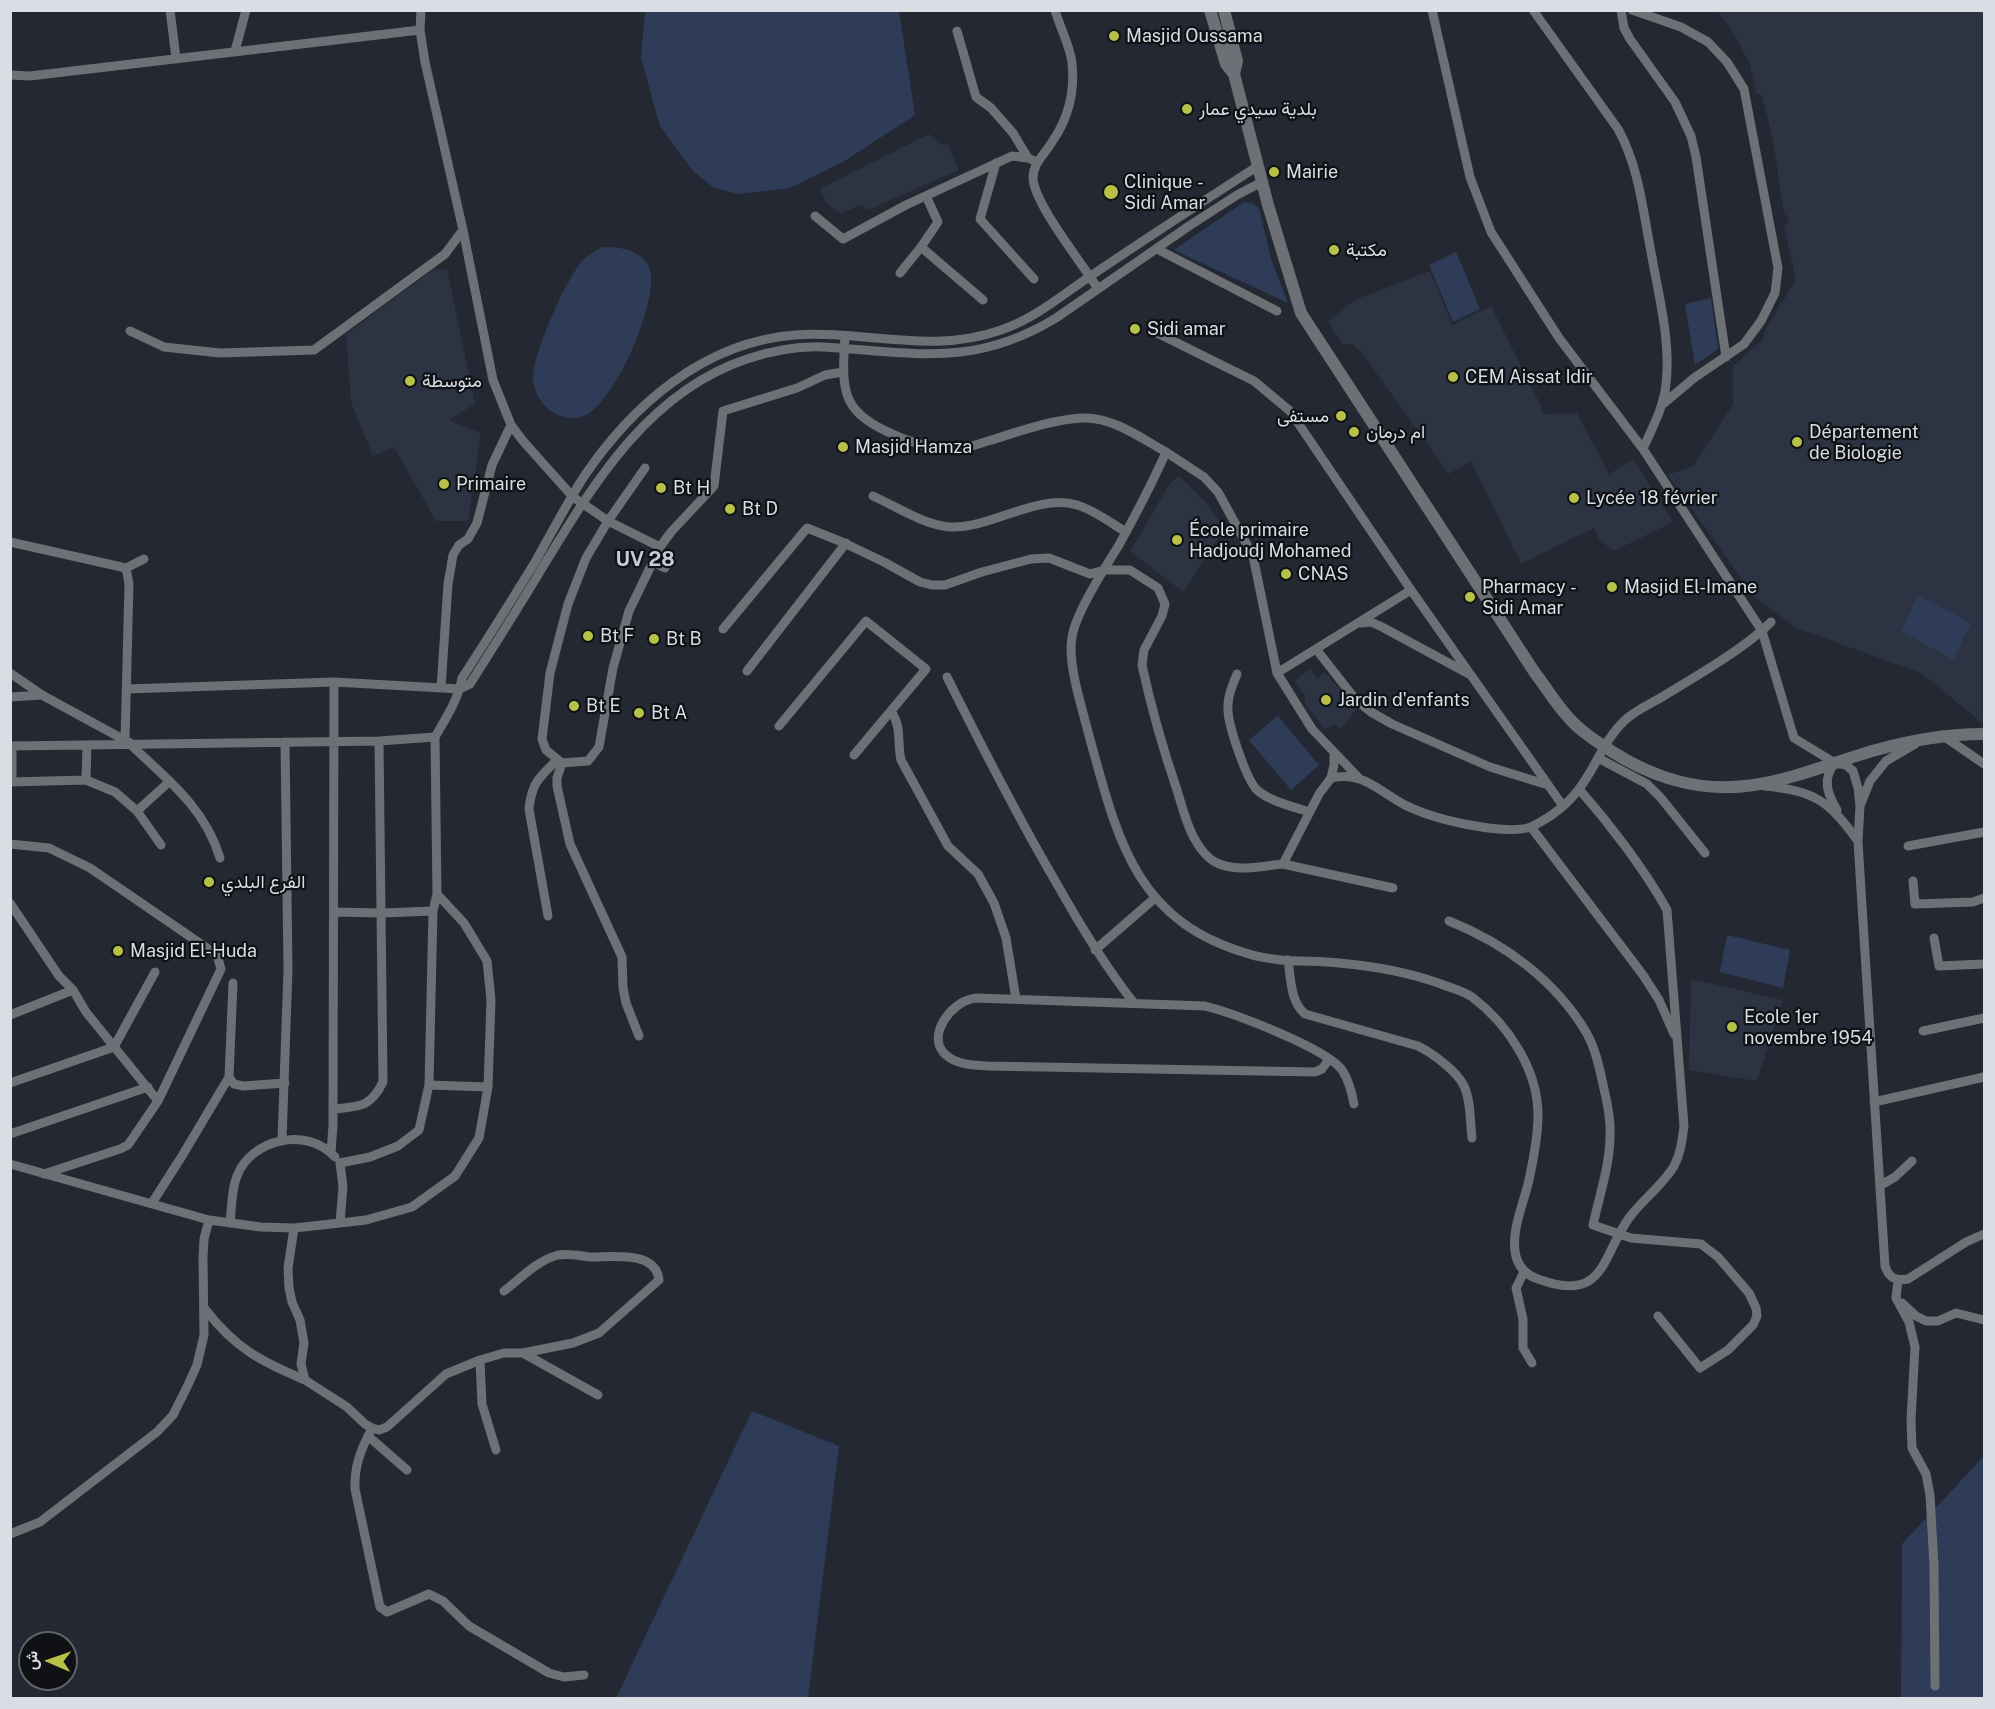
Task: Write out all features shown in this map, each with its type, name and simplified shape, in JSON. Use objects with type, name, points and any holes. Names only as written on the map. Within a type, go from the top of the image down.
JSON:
[{"type":"street","points":[[170,10],[176,58]]},
{"type":"street","points":[[236,51],[246,10]]},
{"type":"street","points":[[421,10],[420,30],[424,62],[463,230],[493,380],[511,425],[581,504],[608,521],[660,547]]},
{"type":"street","points":[[1033,160],[1059,130],[1070,106],[1073,87],[1072,62],[1055,10]]},
{"type":"street","points":[[1210,10],[1226,64],[1234,74],[1262,182],[1301,313],[1535,673],[1568,717],[1603,746],[1634,765],[1664,778],[1712,788],[1755,785],[1781,788],[1813,797],[1830,806],[1858,841]]},
{"type":"street","points":[[1224,10],[1237,61],[1234,74]]},
{"type":"street","points":[[1432,10],[1470,177],[1491,232],[1559,338],[1643,449],[1762,631],[1794,738],[1835,763],[1846,765],[1853,771],[1860,806],[1858,841],[1886,1266],[1892,1278],[1898,1281],[1908,1280],[1966,1242],[1984,1234]]},
{"type":"street","points":[[1533,10],[1618,129],[1629,150],[1636,175],[1662,311],[1666,364],[1663,404],[1643,449]]},
{"type":"street","points":[[1621,10],[1624,28],[1630,39],[1675,102],[1691,136],[1726,357]]},
{"type":"street","points":[[1632,10],[1681,27],[1708,42],[1727,62],[1743,88],[1778,268],[1775,293],[1761,321],[1744,344],[1694,378],[1663,404]]},
{"type":"street","points":[[10,75],[30,76],[420,30]]},
{"type":"street","points":[[957,31],[976,97],[991,108],[1033,160],[1033,178],[1039,200],[1098,289]]},
{"type":"street","points":[[815,216],[843,239],[926,196],[1012,156],[1033,160]]},
{"type":"street","points":[[996,163],[980,219],[1034,279]]},
{"type":"street","points":[[340,1163],[370,1157],[398,1146],[419,1130],[429,1085],[433,911],[437,894],[435,737],[460,689],[462,678],[584,478],[614,438],[645,405],[683,373],[727,351],[753,342],[793,335],[921,342],[962,341],[1019,323],[1037,314],[1090,276],[1258,166]]},
{"type":"street","points":[[127,689],[334,682],[460,689],[470,684],[581,504],[627,442],[667,403],[694,383],[724,368],[759,355],[806,347],[916,354],[960,353],[984,349],[1018,338],[1040,328],[1237,195],[1262,182]]},
{"type":"street","points":[[900,273],[938,222],[926,196]]},
{"type":"street","points":[[130,331],[164,347],[220,353],[314,350],[445,255],[463,230]]},
{"type":"street","points":[[921,247],[983,300]]},
{"type":"street","points":[[1157,249],[1277,310]]},
{"type":"street","points":[[1153,331],[1254,381],[1290,411],[1411,590],[1563,806]]},
{"type":"street","points":[[845,337],[843,382],[853,408],[875,427],[920,445],[939,449],[959,449],[1083,418],[1107,421],[1166,452],[1204,477],[1218,492],[1253,556],[1277,673],[1312,729],[1360,778],[1405,805],[1446,820],[1502,829],[1531,827],[1563,806],[1579,789],[1603,746],[1624,720],[1677,688],[1762,631],[1771,622]]},
{"type":"street","points":[[645,468],[636,486],[608,521],[568,603],[550,673],[550,714],[542,739],[546,750],[560,761],[588,761],[599,747],[613,668],[629,611],[660,547],[714,486],[723,411],[797,388],[825,375],[843,372]]},
{"type":"street","points":[[441,688],[448,584],[453,555],[459,545],[468,539],[477,523],[492,465],[511,425]]},
{"type":"street","points":[[1166,452],[1153,482],[1104,570],[1072,637],[1072,658],[1078,695],[1118,835],[1128,859],[1155,898],[1177,919],[1216,942],[1251,955],[1383,969],[1427,979],[1470,995],[1501,1023],[1522,1056],[1532,1082],[1538,1111],[1530,1178],[1516,1233],[1515,1252],[1524,1272],[1543,1281],[1564,1286],[1581,1284],[1598,1275],[1633,1212],[1673,1168],[1681,1149],[1684,1126],[1667,910],[1655,889],[1579,789]]},
{"type":"street","points":[[873,496],[927,521],[950,527],[968,525],[1059,502],[1078,505],[1126,532]]},
{"type":"street","points":[[702,498],[710,505]]},
{"type":"street","points":[[723,629],[807,528],[846,543],[920,582],[932,585],[945,585],[1030,559],[1049,558],[1090,574],[1104,570],[1130,570],[1158,588],[1163,595],[1165,604],[1162,616],[1144,650],[1142,665],[1169,768],[1193,837],[1203,851],[1213,861],[1225,866],[1244,868],[1283,864],[1393,888]]},
{"type":"street","points":[[10,542],[126,568],[144,559]]},
{"type":"street","points":[[747,671],[846,543]]},
{"type":"street","points":[[653,562],[665,568]]},
{"type":"street","points":[[126,568],[129,584],[127,689],[130,744]]},
{"type":"street","points":[[1277,673],[1411,590]]},
{"type":"street","points":[[779,726],[866,621],[926,669],[854,755]]},
{"type":"street","points":[[1358,623],[1371,622],[1382,627],[1472,676]]},
{"type":"street","points":[[559,638],[569,640]]},
{"type":"street","points":[[621,638],[632,641]]},
{"type":"street","points":[[1316,649],[1356,700],[1371,712],[1392,724],[1490,767],[1548,785]]},
{"type":"street","points":[[10,673],[42,695],[130,744],[197,809],[216,844],[220,858]]},
{"type":"street","points":[[1237,674],[1230,693],[1228,710],[1230,727],[1249,778],[1267,797],[1309,812]]},
{"type":"street","points":[[947,677],[1016,813],[1095,950],[1134,1003]]},
{"type":"street","points":[[331,1153],[334,1109],[334,682]]},
{"type":"street","points":[[10,697],[42,695]]},
{"type":"street","points":[[891,711],[899,727],[901,760],[942,837],[955,855],[978,874],[994,903],[1006,938],[1016,999]]},
{"type":"street","points":[[604,717],[615,718]]},
{"type":"street","points":[[1755,785],[1877,750],[1937,736],[1984,734]]},
{"type":"street","points":[[1937,736],[1984,764]]},
{"type":"street","points":[[1860,806],[1870,781],[1886,760],[1937,736]]},
{"type":"street","points":[[161,845],[137,811],[115,792],[86,780],[11,782],[11,746],[333,742],[435,737]]},
{"type":"street","points":[[334,1109],[358,1106],[368,1102],[376,1095],[382,1082],[380,741]]},
{"type":"street","points":[[282,1140],[288,913],[285,742]]},
{"type":"street","points":[[86,780],[87,745]]},
{"type":"street","points":[[1283,864],[1319,794],[1331,778],[1334,753]]},
{"type":"street","points":[[1598,758],[1647,784],[1705,853]]},
{"type":"street","points":[[548,916],[529,809],[531,791],[537,781],[560,761]]},
{"type":"street","points":[[560,761],[557,786],[570,844],[622,957],[625,995],[639,1036]]},
{"type":"street","points":[[1835,763],[1827,778],[1829,796],[1841,818]]},
{"type":"street","points":[[1331,778],[1346,775],[1360,778]]},
{"type":"street","points":[[137,811],[170,781]]},
{"type":"street","points":[[1531,827],[1643,975],[1659,1000],[1678,1044]]},
{"type":"street","points":[[1908,846],[1984,832]]},
{"type":"street","points":[[10,844],[49,849],[90,868],[217,955],[221,969],[158,1101],[128,1145],[44,1174]]},
{"type":"street","points":[[1913,881],[1915,904],[1973,902],[1984,898]]},
{"type":"street","points":[[10,1164],[209,1220],[230,1223],[294,1228],[366,1220],[412,1207],[455,1176],[479,1138],[488,1087],[491,1000],[487,961],[464,923],[437,894]]},
{"type":"street","points":[[1095,950],[1155,898]]},
{"type":"street","points":[[10,903],[59,976],[73,990],[87,1012],[158,1101]]},
{"type":"street","points":[[335,912],[433,911]]},
{"type":"street","points":[[1449,921],[1493,941],[1523,962],[1545,981],[1587,1033],[1599,1067],[1611,1136],[1609,1156],[1593,1225],[1619,1235],[1701,1244],[1709,1249],[1749,1293],[1757,1316],[1753,1325],[1728,1350],[1700,1368],[1658,1316]]},
{"type":"street","points":[[1934,939],[1939,966],[1984,964]]},
{"type":"street","points":[[1288,960],[1294,999],[1298,1008],[1305,1014],[1418,1046],[1431,1053],[1449,1068],[1464,1084],[1472,1138]]},
{"type":"street","points":[[10,1083],[114,1047],[155,972]]},
{"type":"street","points":[[152,1203],[229,1077],[233,983]]},
{"type":"street","points":[[10,1015],[73,990]]},
{"type":"street","points":[[1329,1059],[1326,1065],[1315,1072],[987,1066],[952,1060],[939,1046],[937,1036],[942,1022],[964,1002],[976,998],[1205,1006],[1221,1010],[1310,1047],[1329,1059],[1341,1069],[1354,1104]]},
{"type":"street","points":[[1923,1031],[1984,1018]]},
{"type":"street","points":[[229,1077],[234,1084],[243,1086],[285,1083]]},
{"type":"street","points":[[1875,1102],[1984,1077]]},
{"type":"street","points":[[429,1085],[488,1087]]},
{"type":"street","points":[[10,1134],[148,1087]]},
{"type":"street","points":[[230,1223],[237,1176],[250,1155],[267,1144],[282,1140],[303,1140],[331,1153],[340,1163],[343,1187],[340,1223]]},
{"type":"street","points":[[1881,1185],[1895,1177],[1912,1161]]},
{"type":"street","points":[[10,1534],[40,1522],[157,1432],[173,1415],[197,1365],[204,1335],[203,1258],[204,1239],[209,1220]]},
{"type":"street","points":[[294,1228],[288,1268],[289,1288],[300,1320],[304,1343],[302,1364],[305,1380]]},
{"type":"street","points":[[370,1432],[387,1427],[446,1374],[504,1353],[523,1353],[573,1343],[599,1333],[659,1280],[658,1273],[641,1258],[559,1255],[541,1263],[504,1291]]},
{"type":"street","points":[[1524,1272],[1516,1288],[1523,1319],[1523,1348],[1532,1363]]},
{"type":"street","points":[[1898,1281],[1896,1298],[1909,1322],[1916,1347],[1912,1448],[1926,1474],[1930,1495],[1934,1566],[1935,1686]]},
{"type":"street","points":[[1896,1298],[1916,1316],[1926,1321],[1938,1321],[1956,1314],[1984,1320]]},
{"type":"street","points":[[205,1309],[244,1350],[274,1367],[305,1380],[347,1407],[407,1470]]},
{"type":"street","points":[[523,1353],[598,1395]]},
{"type":"street","points":[[480,1360],[482,1404],[496,1450]]},
{"type":"street","points":[[370,1432],[358,1457],[354,1473],[355,1489],[378,1601],[383,1611],[396,1610],[429,1594],[443,1601],[469,1626],[549,1673],[564,1677],[584,1675]]},
{"type":"shaded area","points":[[645,11],[899,11],[915,115],[843,162],[790,188],[738,194],[713,187],[693,171],[660,126],[641,58]]},
{"type":"shaded area","points":[[1717,11],[1984,11],[1984,722],[1981,722],[1921,673],[1796,628],[1755,598],[1668,475],[1693,466],[1733,404],[1733,366],[1763,339],[1765,330],[1796,280],[1784,227],[1789,219],[1784,213],[1772,135],[1762,95],[1756,94],[1750,64],[1730,27]]},
{"type":"shaded area","points":[[929,134],[941,145],[948,144],[959,170],[868,210],[862,204],[841,214],[827,204],[820,189]]},
{"type":"shaded area","points":[[1244,202],[1252,203],[1259,208],[1271,259],[1288,303],[1174,250]]},
{"type":"shaded area","points":[[602,247],[629,250],[641,256],[649,267],[651,282],[648,302],[632,351],[607,395],[593,410],[581,417],[566,417],[551,412],[541,401],[533,383],[534,367],[547,327],[569,281],[583,260]]},
{"type":"shaded area","points":[[1456,252],[1480,309],[1453,322],[1429,265]]},
{"type":"shaded area","name":"متوسطة","points":[[434,269],[447,269],[475,404],[449,420],[481,433],[468,521],[436,521],[394,447],[373,456],[351,402],[346,334]]},
{"type":"shaded area","points":[[1430,271],[1452,325],[1491,306],[1543,414],[1577,413],[1609,474],[1633,459],[1673,522],[1614,551],[1599,540],[1594,528],[1521,564],[1471,461],[1449,474],[1361,352],[1353,344],[1342,344],[1328,322],[1354,300]]},
{"type":"shaded area","points":[[1711,298],[1718,349],[1695,365],[1685,304]]},
{"type":"shaded area","name":"École primaire Hadjoudj Mohamed","points":[[1179,476],[1208,505],[1225,528],[1183,592],[1130,551],[1170,483]]},
{"type":"shaded area","points":[[1918,595],[1971,623],[1953,660],[1901,631]]},
{"type":"shaded area","name":"Jardin d'enfants","points":[[1310,668],[1317,679],[1325,672],[1356,709],[1341,729],[1335,725],[1325,729],[1304,702],[1306,697],[1294,682]]},
{"type":"shaded area","points":[[1278,716],[1319,765],[1291,790],[1249,740]]},
{"type":"shaded area","points":[[1727,935],[1790,950],[1783,988],[1720,972]]},
{"type":"shaded area","name":"Ecole 1er novembre 1954","points":[[1691,979],[1783,1000],[1757,1081],[1689,1070]]},
{"type":"shaded area","points":[[752,1411],[839,1446],[808,1698],[616,1698]]},
{"type":"shaded area","points":[[1984,1456],[1984,1698],[1901,1698],[1902,1544]]},
{"type":"place","name":"Masjid Oussama","points":[[1114,36]]},
{"type":"place","name":"بلدية سيدي عمار","points":[[1187,109]]},
{"type":"place","name":"Mairie","points":[[1274,172]]},
{"type":"place","name":"Clinique - Sidi Amar","points":[[1111,192]]},
{"type":"place","name":"مكتبة","points":[[1334,250]]},
{"type":"place","name":"Sidi amar","points":[[1135,329]]},
{"type":"place","name":"CEM Aissat Idir","points":[[1453,377]]},
{"type":"place","name":"متوسطة","points":[[410,381]]},
{"type":"place","name":"مستفى","points":[[1341,416]]},
{"type":"place","name":"ام درمان","points":[[1354,432]]},
{"type":"place","name":"Département de Biologie","points":[[1797,442]]},
{"type":"place","name":"Masjid Hamza","points":[[843,447]]},
{"type":"place","name":"Primaire","points":[[444,484]]},
{"type":"place","name":"Bt H","points":[[661,488]]},
{"type":"place","name":"Lycée 18 février","points":[[1574,498]]},
{"type":"place","name":"Bt D","points":[[730,509]]},
{"type":"place","name":"École primaire Hadjoudj Mohamed","points":[[1177,540]]},
{"type":"place","name":"CNAS","points":[[1286,574]]},
{"type":"place","name":"Masjid El-Imane","points":[[1612,587]]},
{"type":"place","name":"Pharmacy - Sidi Amar","points":[[1470,597]]},
{"type":"place","name":"Bt F","points":[[588,636]]},
{"type":"place","name":"Bt B","points":[[654,639]]},
{"type":"place","name":"Jardin d'enfants","points":[[1326,700]]},
{"type":"place","name":"Bt E","points":[[574,706]]},
{"type":"place","name":"Bt A","points":[[639,713]]},
{"type":"place","name":"الفرع البلدي","points":[[209,882]]},
{"type":"place","name":"Masjid El-Huda","points":[[118,951]]},
{"type":"place","name":"Ecole 1er novembre 1954","points":[[1732,1027]]},
{"type":"district","name":"UV 28","points":[[645,560]]}]
